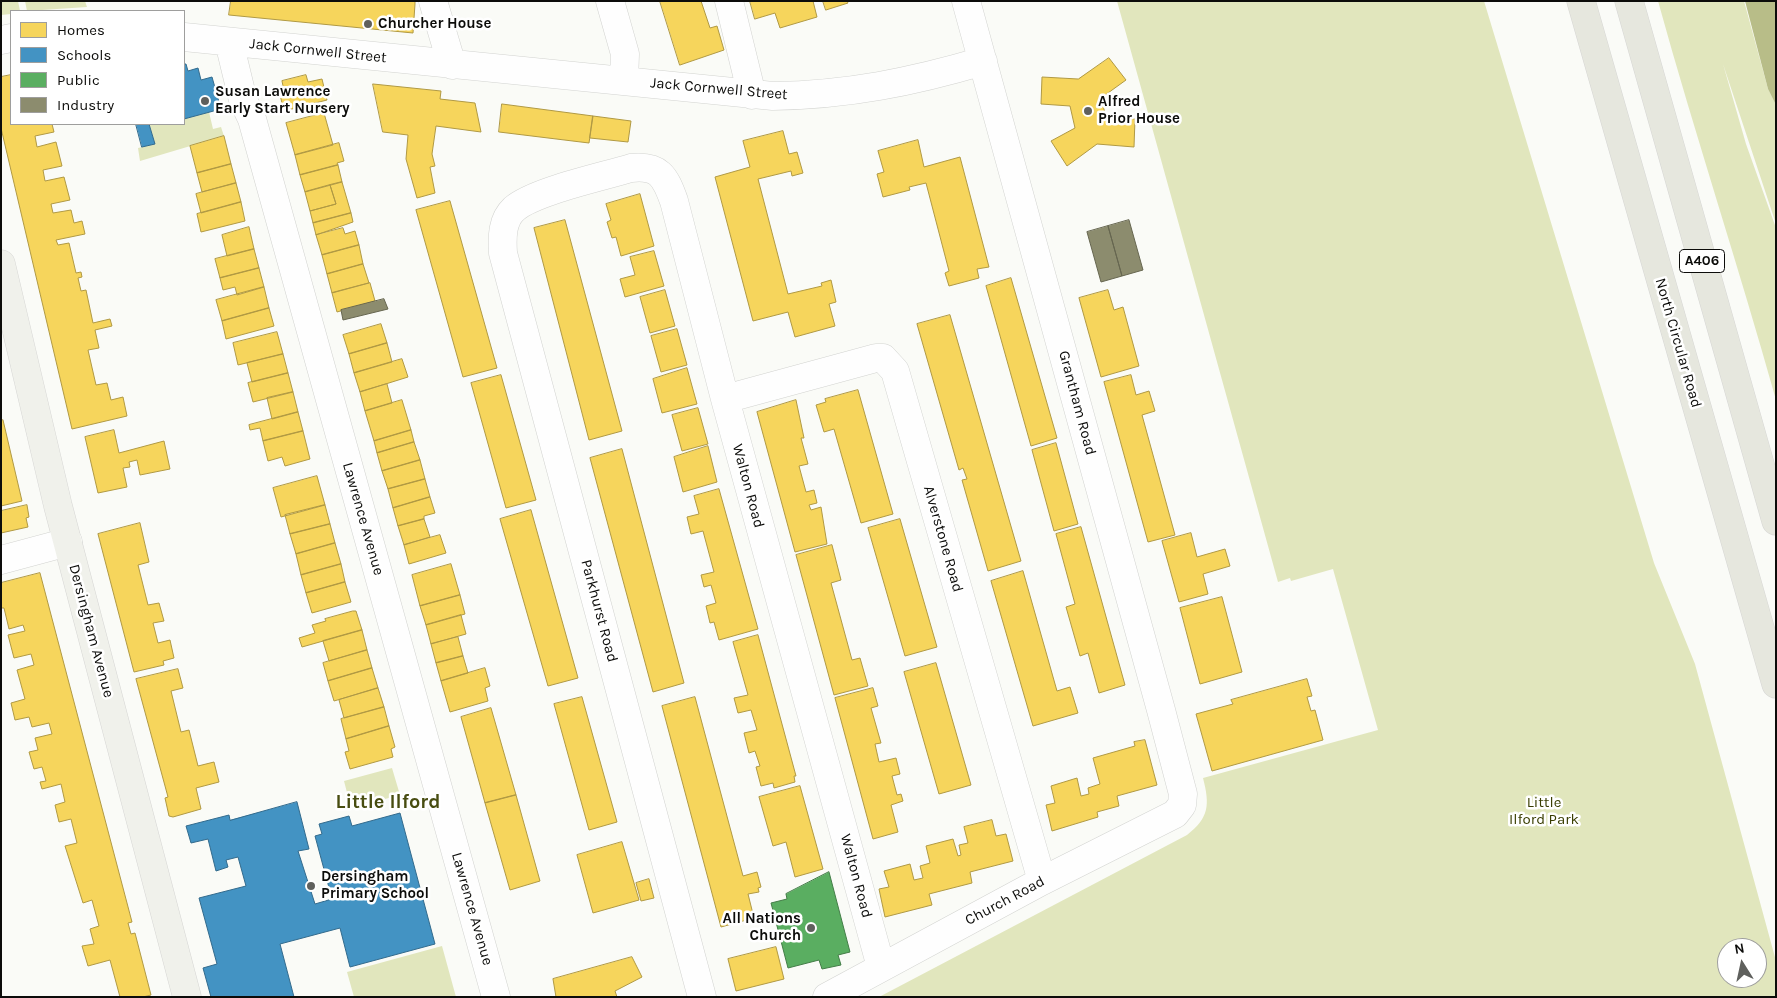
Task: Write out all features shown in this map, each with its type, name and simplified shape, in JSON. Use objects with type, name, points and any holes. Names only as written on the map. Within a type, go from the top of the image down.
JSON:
[{"type":"highway","name":"North Circular Road","points":[[1581,1],[1776,684]]},
{"type":"highway","name":"A406","points":[[1629,1],[1776,521]]},
{"type":"main road","name":"Dersingham Avenue","points":[[1,264],[68,542],[186,997]]},
{"type":"street","points":[[433,1],[452,64]]},
{"type":"street","points":[[610,1],[625,54],[624,81]]},
{"type":"street","points":[[729,1],[752,95]]},
{"type":"street","name":"Grantham Road","points":[[966,1],[1163,719],[1183,794],[1182,805]]},
{"type":"street","name":"Jack Cornwell Street","points":[[185,37],[752,95],[804,96],[858,91],[908,82],[983,61]]},
{"type":"street","name":"Lawrence Avenue","points":[[229,42],[243,100],[252,119],[496,997]]},
{"type":"street","name":"Walton Road","points":[[504,225],[513,210],[532,198],[631,168],[644,166],[655,169],[662,177],[674,201],[724,400],[881,967]]},
{"type":"street","name":"Parkhurst Road","points":[[504,225],[502,238],[503,252],[702,997]]},
{"type":"street","name":"Alverstone Road","points":[[724,400],[876,358],[883,358],[895,371],[1042,881]]},
{"type":"street","points":[[1,560],[68,542]]},
{"type":"street","name":"Church Road","points":[[827,997],[1042,881],[1175,814],[1182,805]]},
{"type":"green space","points":[[1,1],[18,1],[20,10],[10,10],[10,14],[1,15]]},
{"type":"green space","points":[[25,1],[85,1],[87,7],[42,10],[27,10]]},
{"type":"green space","name":"Little Ilford Park","points":[[1117,1],[1484,1],[1654,563],[1695,664],[1776,961],[1776,997],[879,997],[1187,835],[1200,823],[1206,810],[1207,796],[1203,778],[1378,730],[1333,569],[1291,581],[1290,578],[1278,582]]},
{"type":"green space","points":[[1658,1],[1744,1],[1768,89],[1776,105],[1776,224],[1723,64],[1746,144],[1776,228],[1776,400],[1687,101]]},
{"type":"green space","points":[[209,112],[213,129],[221,127],[224,136],[140,161],[138,148],[155,144],[149,125],[185,125],[185,119]]},
{"type":"green space","points":[[392,768],[400,795],[351,808],[344,781]]},
{"type":"green space","points":[[442,946],[456,997],[354,997],[347,972]]},
{"type":"shaded area","points":[[1745,1],[1776,1],[1776,105],[1768,89]]},
{"type":"building: Homes","name":"Churcher House","points":[[231,1],[415,1],[413,33],[229,15]]},
{"type":"building: Homes","points":[[660,1],[701,1],[710,28],[717,26],[724,50],[680,65]]},
{"type":"building: Homes","points":[[750,1],[813,1],[817,17],[780,28],[775,13],[755,19]]},
{"type":"building: Homes","points":[[823,1],[847,1],[848,3],[826,10]]},
{"type":"building: Homes","name":"Alfred Prior House","points":[[1109,58],[1126,80],[1101,98],[1106,117],[1135,119],[1134,147],[1097,144],[1067,166],[1051,141],[1075,128],[1070,106],[1041,104],[1042,77],[1078,79]]},
{"type":"building: Homes","points":[[10,75],[10,125],[52,125],[54,132],[35,136],[37,147],[56,142],[62,166],[43,170],[45,181],[64,177],[70,200],[51,204],[53,213],[71,210],[74,223],[82,221],[85,234],[56,240],[58,245],[69,243],[76,273],[81,272],[82,277],[78,278],[81,291],[86,290],[93,323],[110,319],[112,326],[95,330],[99,348],[88,350],[96,385],[107,383],[111,400],[123,397],[127,416],[72,429],[1,128],[1,77]]},
{"type":"building: Homes","points":[[306,75],[308,82],[322,79],[327,100],[284,111],[278,87],[283,86],[282,81]]},
{"type":"building: Homes","points":[[373,84],[441,91],[440,99],[475,103],[481,132],[436,126],[432,154],[435,166],[430,167],[435,193],[417,198],[406,159],[408,135],[383,132]]},
{"type":"building: Homes","points":[[502,104],[593,116],[589,143],[499,132]]},
{"type":"building: Homes","points":[[324,113],[333,145],[295,155],[286,123]]},
{"type":"building: Homes","points":[[593,116],[631,121],[628,142],[590,138]]},
{"type":"building: Homes","points":[[783,131],[789,154],[797,152],[803,173],[792,176],[791,171],[758,179],[788,294],[822,286],[821,283],[831,280],[836,302],[829,304],[835,326],[795,337],[788,312],[753,321],[715,177],[750,167],[743,141]]},
{"type":"building: Homes","points":[[224,136],[231,164],[197,173],[190,146]]},
{"type":"building: Homes","points":[[918,140],[924,167],[960,157],[989,267],[977,269],[979,278],[949,286],[945,273],[949,271],[926,183],[909,187],[910,190],[883,197],[877,174],[884,172],[878,151]]},
{"type":"building: Homes","points":[[339,143],[344,161],[337,163],[338,165],[300,175],[295,155]]},
{"type":"building: Homes","points":[[231,164],[236,183],[202,192],[197,173]]},
{"type":"building: Homes","points":[[338,165],[342,182],[305,192],[300,175]]},
{"type":"building: Homes","points":[[342,182],[351,213],[313,223],[310,211],[336,204],[330,185]]},
{"type":"building: Homes","points":[[236,183],[241,202],[201,213],[196,194]]},
{"type":"building: Homes","points":[[330,185],[336,204],[310,211],[305,192]]},
{"type":"building: Homes","points":[[640,194],[654,246],[621,256],[616,237],[612,238],[607,222],[611,220],[606,204]]},
{"type":"building: Homes","points":[[450,201],[497,368],[463,377],[416,210]]},
{"type":"building: Homes","points":[[241,202],[245,221],[201,232],[197,214]]},
{"type":"building: Homes","points":[[351,213],[353,222],[316,235],[313,223]]},
{"type":"building: Homes","points":[[565,220],[622,431],[589,440],[534,228]]},
{"type":"building: Homes","points":[[249,227],[254,249],[227,256],[222,235]]},
{"type":"building: Homes","points":[[343,228],[345,234],[355,231],[359,245],[322,255],[316,235]]},
{"type":"building: Homes","points":[[359,245],[363,264],[327,274],[322,255]]},
{"type":"building: Homes","points":[[254,249],[259,268],[220,278],[215,259]]},
{"type":"building: Homes","points":[[654,251],[664,286],[625,297],[620,279],[635,275],[630,257]]},
{"type":"building: Homes","points":[[363,264],[369,283],[332,293],[327,274]]},
{"type":"building: Homes","points":[[259,268],[264,287],[237,295],[235,287],[223,290],[220,278]]},
{"type":"building: Homes","points":[[1011,278],[1057,438],[1031,446],[986,286]]},
{"type":"building: Homes","points":[[370,283],[375,301],[337,312],[332,293]]},
{"type":"building: Homes","points":[[264,287],[269,308],[222,321],[216,300]]},
{"type":"building: Homes","points":[[665,290],[675,326],[650,333],[640,297]]},
{"type":"building: Homes","points":[[1108,290],[1114,310],[1123,307],[1139,366],[1101,377],[1079,298]]},
{"type":"building: Homes","points":[[269,308],[274,326],[226,339],[222,321]]},
{"type":"building: Homes","points":[[950,315],[1021,561],[988,571],[962,480],[967,479],[963,468],[959,470],[917,324]]},
{"type":"building: Homes","points":[[381,324],[387,343],[349,354],[343,335]]},
{"type":"building: Homes","points":[[677,329],[687,365],[661,372],[651,336]]},
{"type":"building: Homes","points":[[277,332],[283,354],[238,365],[233,343]]},
{"type":"building: Homes","points":[[387,343],[392,362],[354,373],[349,354]]},
{"type":"building: Homes","points":[[283,354],[288,373],[252,382],[247,363]]},
{"type":"building: Homes","points":[[402,359],[408,377],[360,392],[354,373]]},
{"type":"building: Homes","points":[[687,368],[697,404],[662,413],[653,379]]},
{"type":"building: Homes","points":[[288,373],[293,392],[253,402],[248,383]]},
{"type":"building: Homes","points":[[501,375],[536,500],[506,508],[471,383]]},
{"type":"building: Homes","points":[[1131,375],[1136,395],[1149,391],[1155,411],[1142,415],[1175,535],[1148,542],[1104,382]]},
{"type":"building: Homes","points":[[387,384],[392,403],[365,411],[360,392]]},
{"type":"building: Homes","points":[[858,390],[893,514],[861,523],[834,429],[824,432],[816,405],[826,402],[825,399]]},
{"type":"building: Homes","points":[[293,392],[298,412],[272,419],[267,398]]},
{"type":"building: Homes","points":[[402,400],[411,430],[374,441],[365,411]]},
{"type":"building: Homes","points":[[796,400],[804,438],[801,438],[808,464],[799,466],[806,492],[814,490],[817,503],[809,505],[811,510],[821,507],[827,544],[795,552],[757,412]]},
{"type":"building: Homes","points":[[698,408],[708,444],[682,451],[672,415]]},
{"type":"building: Homes","points":[[298,412],[303,431],[263,441],[260,428],[250,430],[249,425]]},
{"type":"building: Homes","points":[[3,420],[22,501],[1,506],[1,421]]},
{"type":"building: Homes","points":[[114,430],[119,453],[164,441],[170,469],[140,475],[137,460],[129,462],[130,467],[123,468],[127,487],[98,493],[85,437]]},
{"type":"building: Homes","points":[[411,430],[414,442],[377,453],[374,441]]},
{"type":"building: Homes","points":[[303,431],[310,459],[285,466],[282,457],[268,461],[263,441]]},
{"type":"building: Homes","points":[[414,442],[420,460],[382,471],[377,453]]},
{"type":"building: Homes","points":[[1056,443],[1078,524],[1054,531],[1032,450]]},
{"type":"building: Homes","points":[[708,446],[717,482],[683,492],[674,457]]},
{"type":"building: Homes","points":[[622,449],[684,683],[653,692],[590,458]]},
{"type":"building: Homes","points":[[420,460],[425,479],[388,489],[382,471]]},
{"type":"building: Homes","points":[[317,476],[325,505],[281,517],[273,488]]},
{"type":"building: Homes","points":[[425,479],[430,497],[393,508],[388,489]]},
{"type":"building: Homes","points":[[719,489],[758,629],[719,640],[714,622],[710,623],[706,606],[716,603],[711,585],[704,587],[701,575],[714,572],[703,531],[691,534],[687,517],[699,514],[694,496]]},
{"type":"building: Homes","points":[[430,497],[435,513],[424,516],[424,519],[398,526],[393,508]]},
{"type":"building: Homes","points":[[27,505],[29,517],[26,518],[28,527],[1,533],[1,511]]},
{"type":"building: Homes","points":[[325,505],[330,524],[290,534],[285,515]]},
{"type":"building: Homes","points":[[531,510],[578,678],[548,686],[500,519]]},
{"type":"building: Homes","points":[[424,519],[430,537],[404,545],[398,526]]},
{"type":"building: Homes","points":[[900,519],[937,647],[905,656],[868,528]]},
{"type":"building: Homes","points":[[140,523],[149,562],[138,565],[148,605],[159,603],[164,621],[153,623],[158,643],[170,640],[174,658],[163,661],[164,665],[134,672],[98,534]]},
{"type":"building: Homes","points":[[330,524],[335,543],[296,554],[290,534]]},
{"type":"building: Homes","points":[[1081,527],[1125,685],[1099,693],[1088,653],[1080,656],[1066,607],[1075,604],[1056,534]]},
{"type":"building: Homes","points":[[1191,533],[1197,557],[1225,549],[1230,566],[1203,574],[1208,594],[1179,602],[1162,541]]},
{"type":"building: Homes","points":[[440,535],[446,553],[409,564],[404,545]]},
{"type":"building: Homes","points":[[335,543],[341,564],[301,575],[296,554]]},
{"type":"building: Homes","points":[[832,545],[841,580],[831,583],[852,660],[860,658],[868,686],[834,695],[796,555]]},
{"type":"building: Homes","points":[[341,564],[345,582],[306,593],[301,575]]},
{"type":"building: Homes","points":[[451,564],[460,595],[420,606],[412,575]]},
{"type":"building: Homes","points":[[1023,571],[1057,691],[1070,687],[1078,713],[1033,726],[991,581]]},
{"type":"building: Homes","points":[[40,573],[132,922],[128,923],[131,934],[135,933],[151,995],[120,997],[110,960],[88,966],[82,946],[94,944],[90,929],[99,926],[92,900],[83,903],[65,846],[77,843],[71,819],[59,822],[55,805],[65,802],[61,784],[42,789],[40,782],[46,781],[42,767],[34,769],[29,752],[38,750],[35,738],[52,734],[49,723],[32,727],[29,717],[15,720],[11,703],[25,699],[17,670],[34,665],[31,654],[14,658],[8,635],[25,631],[23,625],[9,629],[4,608],[1,608],[1,583]]},
{"type":"building: Homes","points":[[345,582],[351,602],[312,613],[306,593]]},
{"type":"building: Homes","points":[[460,595],[465,614],[426,625],[420,606]]},
{"type":"building: Homes","points":[[1222,597],[1242,672],[1200,684],[1180,608]]},
{"type":"building: Homes","points":[[356,611],[362,630],[302,647],[299,638],[315,633],[312,625]]},
{"type":"building: Homes","points":[[461,615],[466,634],[431,644],[426,625]]},
{"type":"building: Homes","points":[[362,630],[367,650],[329,661],[323,641]]},
{"type":"building: Homes","points":[[758,635],[796,776],[794,776],[795,782],[774,788],[773,783],[761,786],[756,767],[760,766],[755,751],[749,753],[744,733],[757,730],[751,710],[738,713],[734,698],[748,695],[733,642]]},
{"type":"building: Homes","points":[[458,637],[463,656],[436,663],[431,644]]},
{"type":"building: Homes","points":[[367,650],[372,668],[328,681],[323,663]]},
{"type":"building: Homes","points":[[463,656],[468,673],[441,681],[436,663]]},
{"type":"building: Homes","points":[[936,663],[971,785],[939,794],[904,672]]},
{"type":"building: Homes","points":[[372,668],[378,688],[334,701],[328,681]]},
{"type":"building: Homes","points":[[485,668],[490,686],[485,688],[488,701],[450,712],[441,681]]},
{"type":"building: Homes","points":[[178,669],[183,688],[171,691],[181,732],[189,730],[198,766],[214,762],[219,782],[196,788],[201,809],[173,817],[169,816],[165,798],[168,797],[136,679]]},
{"type":"building: Homes","points":[[1307,679],[1312,696],[1307,697],[1311,711],[1315,710],[1323,740],[1212,771],[1196,714],[1233,704],[1231,700]]},
{"type":"building: Homes","points":[[378,688],[384,707],[344,718],[339,700]]},
{"type":"building: Homes","points":[[873,688],[878,706],[871,708],[881,743],[875,744],[879,762],[896,758],[900,774],[892,776],[897,795],[901,794],[903,801],[891,805],[898,832],[873,839],[835,698]]},
{"type":"building: Homes","points":[[582,697],[617,822],[589,830],[554,704]]},
{"type":"building: Homes","points":[[695,697],[743,876],[757,872],[761,887],[758,888],[759,892],[748,894],[754,918],[721,927],[662,706]]},
{"type":"building: Homes","points":[[384,707],[389,726],[346,739],[341,719]]},
{"type":"building: Homes","points":[[491,708],[516,795],[485,803],[461,717]]},
{"type":"building: Homes","points":[[389,726],[395,747],[391,749],[393,757],[350,769],[345,752],[349,751],[346,739]]},
{"type":"building: Homes","points":[[1145,740],[1157,785],[1117,796],[1119,806],[1097,812],[1098,817],[1052,831],[1046,805],[1055,803],[1051,786],[1077,778],[1081,796],[1089,794],[1088,788],[1100,784],[1093,758],[1135,746],[1134,742]]},
{"type":"building: Homes","points":[[800,786],[823,869],[795,877],[786,842],[773,846],[759,797]]},
{"type":"building: Homes","points":[[516,795],[540,881],[510,890],[485,803]]},
{"type":"building: Homes","points":[[992,820],[996,836],[1006,834],[1013,861],[970,872],[972,883],[929,894],[932,905],[885,917],[879,889],[889,887],[884,871],[910,864],[914,880],[923,878],[920,866],[930,863],[926,846],[953,839],[958,856],[961,855],[959,845],[968,843],[964,827]]},
{"type":"building: Homes","points":[[622,842],[639,900],[593,913],[577,855]]},
{"type":"building: Homes","points":[[649,879],[654,898],[641,901],[636,883]]},
{"type":"building: Homes","points":[[776,947],[784,979],[736,991],[728,959]]},
{"type":"building: Homes","points":[[632,957],[642,977],[615,991],[617,997],[556,997],[553,979]]},
{"type":"building: Schools","points":[[185,64],[188,71],[198,68],[201,80],[212,77],[221,109],[185,119]]},
{"type":"building: Schools","points":[[136,125],[149,125],[155,144],[142,147]]},
{"type":"building: Schools","points":[[297,802],[309,849],[298,851],[315,904],[332,899],[315,836],[322,834],[319,824],[349,816],[352,826],[400,813],[435,944],[350,967],[340,928],[280,944],[294,997],[211,997],[203,968],[217,964],[199,898],[246,886],[238,857],[226,860],[228,867],[216,871],[208,839],[191,843],[186,826],[229,815],[230,820]]},
{"type":"building: Public","name":"All Nations Church","points":[[829,872],[850,952],[838,955],[841,965],[822,969],[819,960],[788,968],[771,903],[787,899],[786,894]]},
{"type":"building: Industry","points":[[1129,220],[1143,270],[1122,276],[1108,226]]},
{"type":"building: Industry","points":[[1108,226],[1122,276],[1101,282],[1087,232]]},
{"type":"building: Industry","points":[[384,299],[388,309],[343,320],[341,310]]},
{"type":"place","name":"Churcher House","points":[[368,24]]},
{"type":"place","name":"Susan Lawrence Early Start Nursery","points":[[205,101]]},
{"type":"place","name":"Alfred Prior House","points":[[1088,111]]},
{"type":"place","name":"Dersingham Primary School","points":[[311,886]]},
{"type":"place","name":"All Nations Church","points":[[811,928]]},
{"type":"district","name":"Little Ilford","points":[[388,802]]}]
